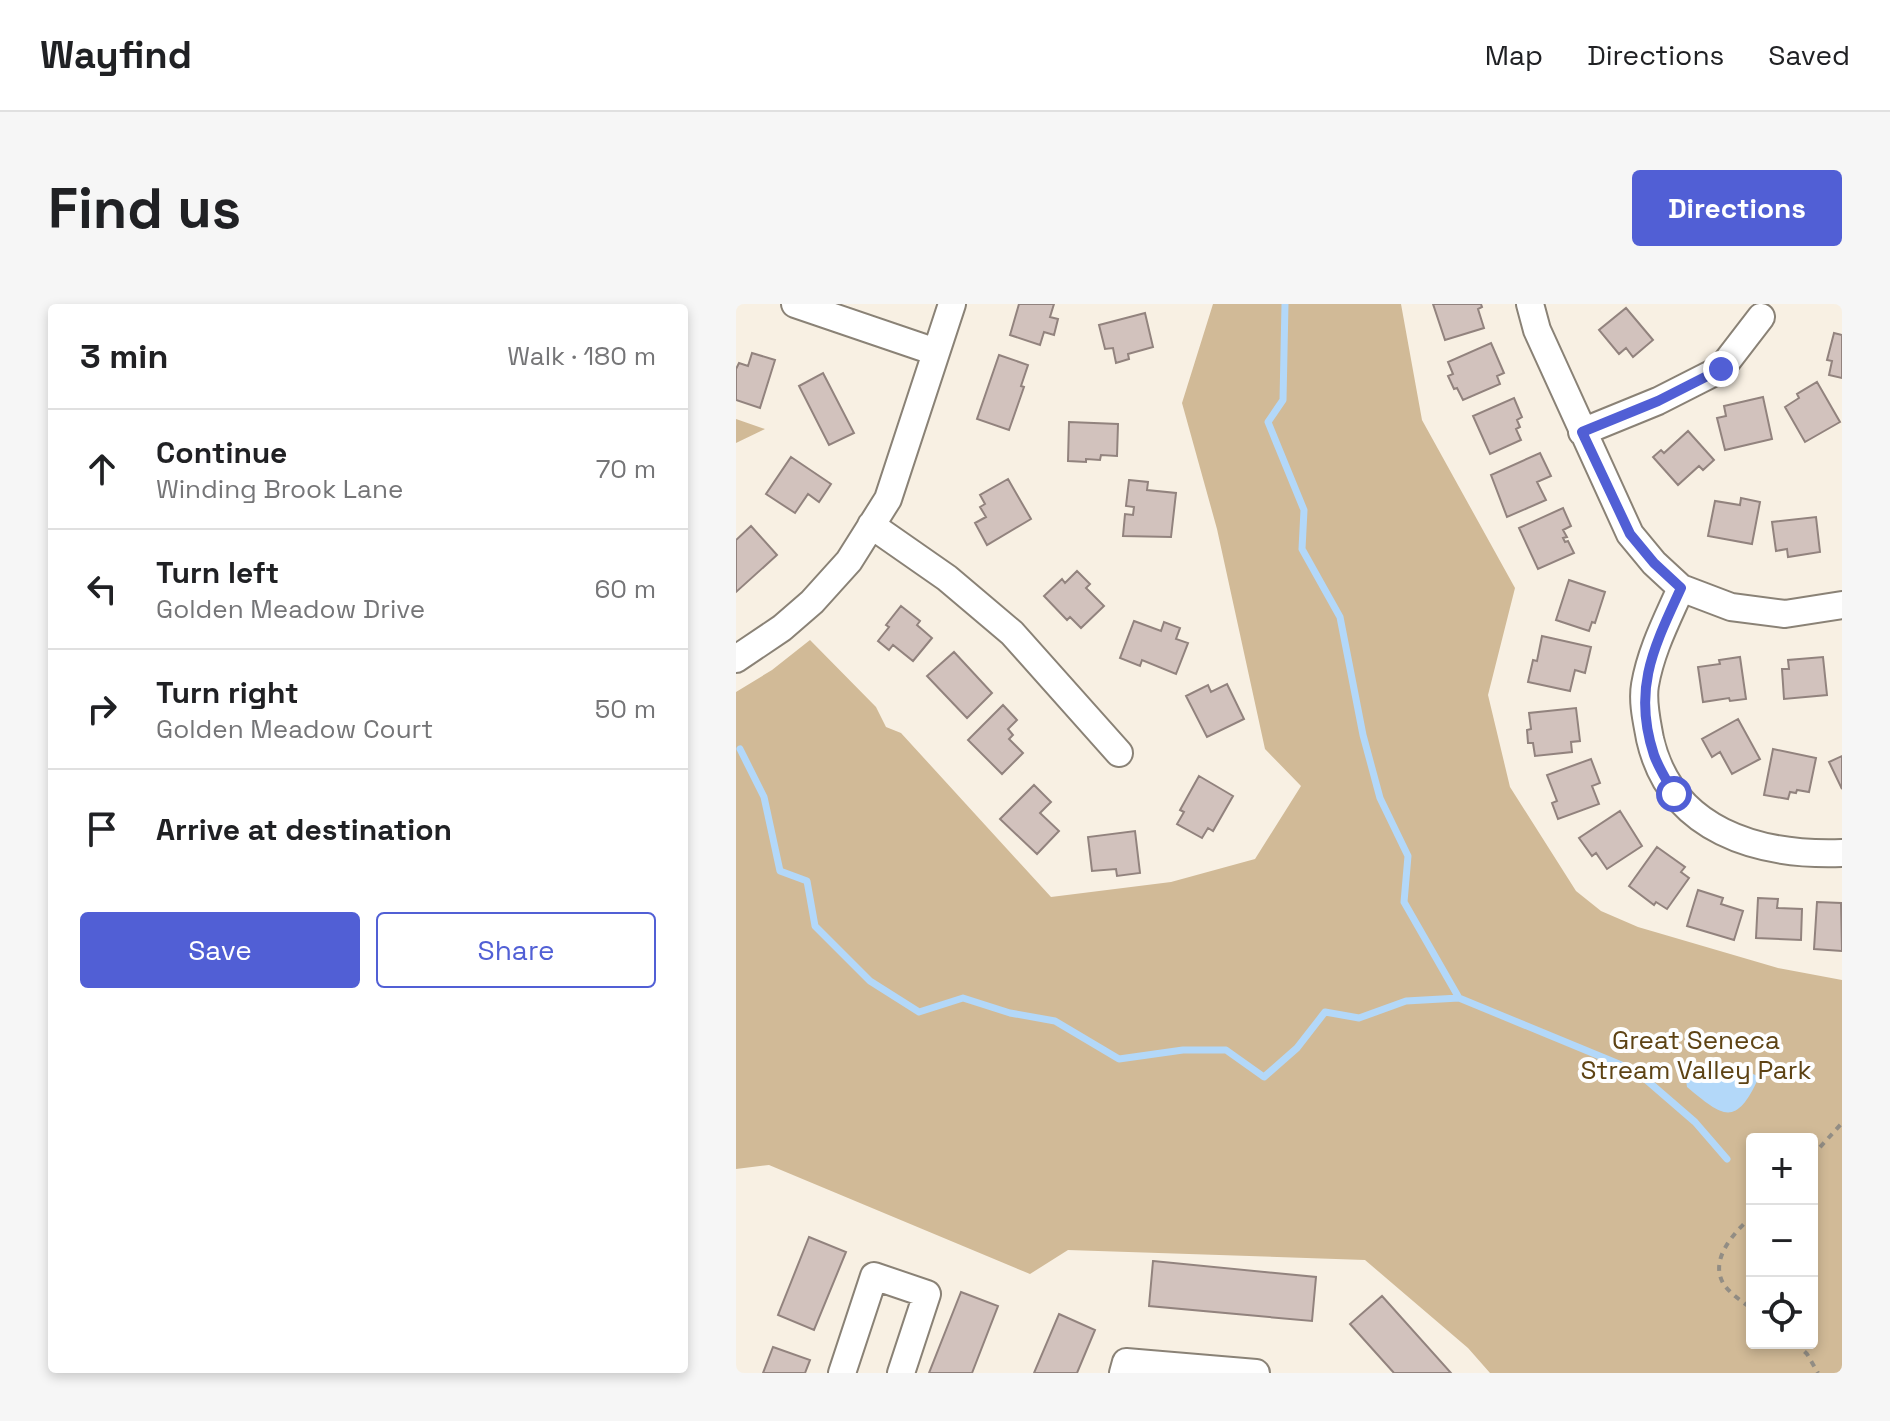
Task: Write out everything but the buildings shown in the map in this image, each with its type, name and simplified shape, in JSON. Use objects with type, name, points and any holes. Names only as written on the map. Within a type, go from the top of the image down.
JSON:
[{"type":"street","points":[[795,304],[936,352]]},
{"type":"street","points":[[736,659],[782,628],[812,602],[849,561],[888,499],[952,304]]},
{"type":"street","points":[[1530,304],[1537,330],[1630,534],[1654,563],[1681,588],[1731,607],[1785,614],[1842,605]]},
{"type":"street","points":[[1582,432],[1658,401],[1721,369],[1761,317]]},
{"type":"street","points":[[871,525],[947,578],[1012,633],[1119,753]]},
{"type":"street","points":[[1681,588],[1652,651],[1644,688],[1646,721],[1654,757],[1674,794],[1698,817],[1728,835],[1759,847],[1842,853]]},
{"type":"street","points":[[842,1373],[874,1276],[927,1294],[901,1373]]},
{"type":"street","points":[[1123,1373],[1126,1362],[1256,1373]]},
{"type":"path","points":[[1818,1149],[1842,1123]]},
{"type":"path","points":[[1746,1221],[1732,1234],[1723,1252],[1720,1276],[1725,1287],[1746,1304]]},
{"type":"path","points":[[1802,1349],[1818,1373]]},
{"type":"green space","name":"Great Seneca Stream Valley Park","points":[[1213,304],[1401,304],[1422,420],[1515,588],[1488,695],[1510,787],[1576,891],[1601,911],[1638,927],[1778,968],[1842,980],[1842,1373],[1490,1373],[1468,1348],[1365,1260],[1068,1250],[1030,1274],[769,1165],[736,1169],[736,692],[772,670],[810,640],[876,707],[886,727],[901,733],[1051,897],[1171,882],[1255,859],[1301,786],[1265,749],[1217,529],[1182,403]]},
{"type":"green space","points":[[736,419],[765,429],[736,443]]},
{"type":"water","points":[[1684,1067],[1732,1068],[1759,1077],[1743,1104],[1728,1112],[1710,1105],[1687,1087]]},
{"type":"waterway","points":[[1285,304],[1283,400],[1268,422],[1304,510],[1302,549],[1340,617],[1363,735],[1380,798],[1408,856],[1404,902],[1459,998],[1636,1071],[1695,1122],[1727,1159]]},
{"type":"waterway","points":[[740,749],[764,797],[780,871],[807,881],[815,926],[870,981],[919,1012],[963,998],[1010,1013],[1055,1021],[1119,1059],[1183,1050],[1226,1050],[1264,1077],[1297,1048],[1325,1012],[1359,1018],[1406,1001],[1459,998]]},
{"type":"route","points":[[1674,794],[1654,757],[1646,721],[1644,688],[1652,651],[1681,588],[1654,563],[1630,534],[1582,432],[1658,401],[1721,369]]}]
